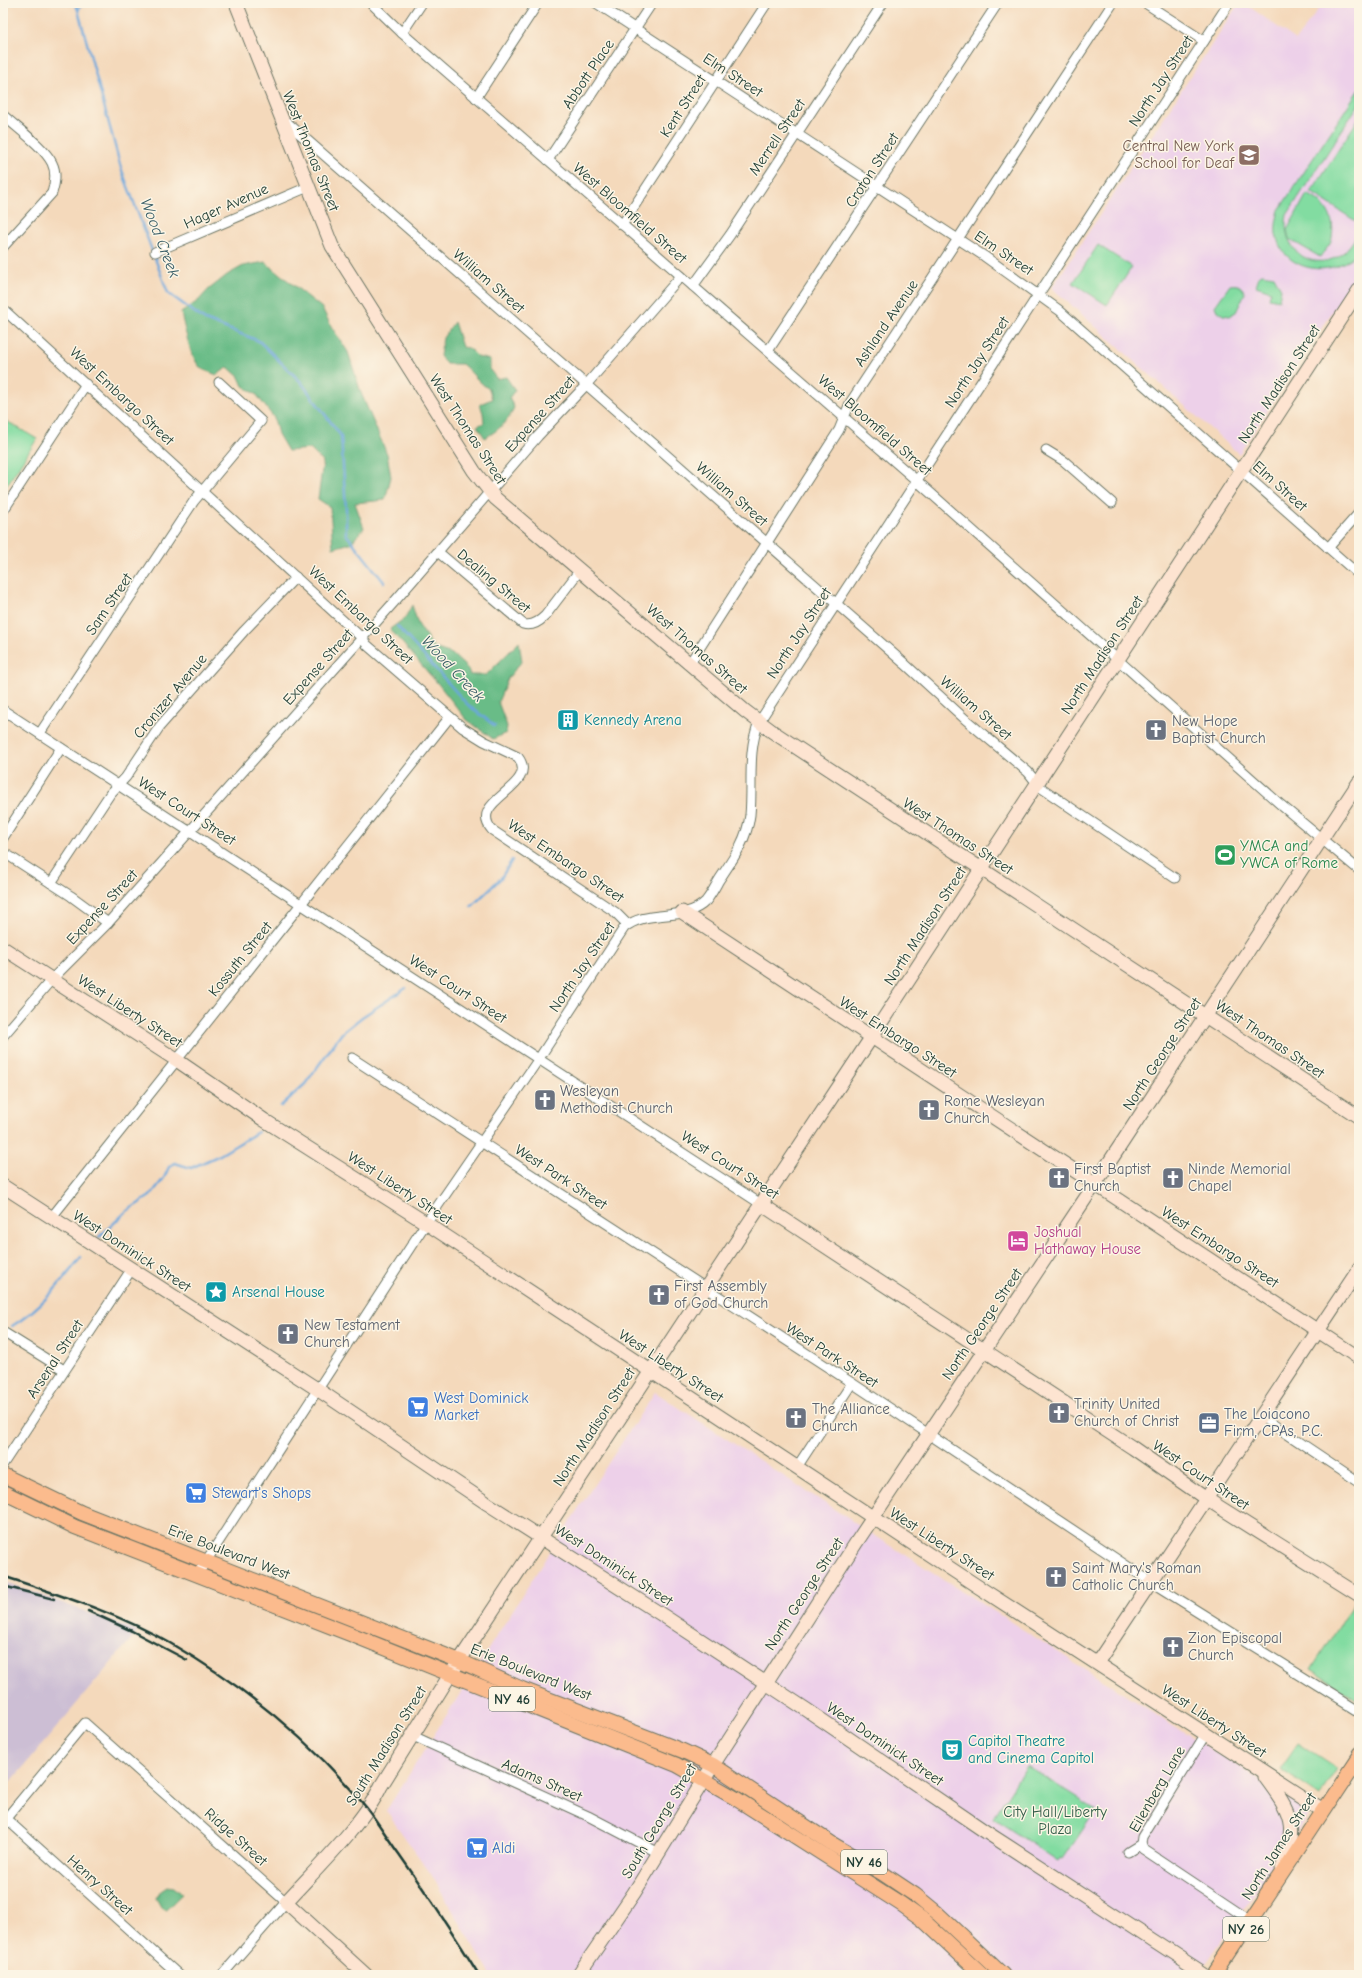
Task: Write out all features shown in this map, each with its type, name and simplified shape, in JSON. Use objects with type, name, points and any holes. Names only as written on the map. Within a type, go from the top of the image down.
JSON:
[{"type":"main road","name":"Erie Boulevard West","points":[[3,1475],[82,1513],[460,1661],[522,1689],[683,1751],[713,1765],[834,1845],[882,1873],[915,1895],[937,1913],[1003,1975]]},
{"type":"main road","name":"NY 46","points":[[3,1492],[75,1527],[677,1765],[704,1780],[902,1904],[922,1919],[982,1975]]},
{"type":"main road","name":"North James Street","points":[[1214,1975],[1359,1756]]},
{"type":"street","name":"West Thomas Street","points":[[236,3],[332,246],[474,471],[490,492],[759,722],[832,772],[1359,1117]]},
{"type":"street","name":"West Bloomfield Street","points":[[371,3],[402,33],[476,98],[844,417],[1322,840],[1359,870]]},
{"type":"street","points":[[402,33],[422,3]]},
{"type":"street","points":[[476,98],[538,3]]},
{"type":"street","name":"Elm Street","points":[[596,3],[959,239],[1038,294],[1059,310],[1359,576]]},
{"type":"street","name":"Abbott Place","points":[[548,160],[652,3]]},
{"type":"street","name":"Kent Street","points":[[622,225],[767,3]]},
{"type":"street","name":"Merrell Street","points":[[693,286],[730,236],[883,3]]},
{"type":"street","name":"Croton Street","points":[[768,351],[878,187],[998,3]]},
{"type":"street","name":"Ashland Avenue","points":[[690,663],[766,542],[840,430],[850,403],[1113,3]]},
{"type":"street","points":[[1145,3],[1204,41]]},
{"type":"street","name":"North Jay Street","points":[[197,1575],[426,1223],[538,1060],[591,976],[628,924],[639,918],[694,909],[706,901],[745,837],[750,813],[751,758],[759,722],[1229,3]]},
{"type":"street","points":[[3,115],[52,162],[55,172],[55,183],[52,193],[3,247]]},
{"type":"street","name":"William Street","points":[[281,118],[1028,772],[1049,795],[1175,878]]},
{"type":"street","name":"Hager Avenue","points":[[155,252],[308,187]]},
{"type":"street","name":"Expense Street","points":[[3,1036],[52,980],[108,923],[681,276]]},
{"type":"street","name":"North Madison Street","points":[[541,1537],[650,1371],[706,1290],[1359,290]]},
{"type":"street","name":"West Embargo Street","points":[[3,309],[296,577],[362,638],[367,645],[450,718],[484,741],[512,754],[521,761],[522,772],[519,779],[489,808],[486,815],[486,823],[492,830],[615,912],[628,924]]},
{"type":"street","name":"Sam Street","points":[[40,733],[201,491],[261,421],[219,382]]},
{"type":"street","points":[[3,511],[86,384]]},
{"type":"street","points":[[1046,450],[1064,461],[1112,503]]},
{"type":"street","points":[[1328,548],[1359,513]]},
{"type":"street","name":"Dealing Street","points":[[438,552],[523,624],[529,626],[538,622],[545,616],[580,570]]},
{"type":"street","name":"Cronizer Avenue","points":[[51,883],[110,794],[160,726],[244,631],[296,577]]},
{"type":"street","name":"West Court Street","points":[[3,710],[761,1204],[1133,1448],[1205,1498],[1359,1595]]},
{"type":"street","name":"Kossuth Street","points":[[51,1218],[175,1059],[301,905],[450,718]]},
{"type":"street","points":[[3,838],[61,748]]},
{"type":"street","name":"North George Street","points":[[765,1683],[928,1433],[1095,1184],[1359,782]]},
{"type":"street","points":[[3,852],[51,883],[108,923]]},
{"type":"street","name":"West Embargo Street","points":[[682,912],[871,1038],[1319,1330],[1359,1358]]},
{"type":"street","name":"West Liberty Street","points":[[3,948],[175,1059],[264,1120],[426,1223],[1205,1735],[1323,1810]]},
{"type":"street","name":"West Park Street","points":[[352,1058],[706,1290],[852,1383],[1151,1582],[1359,1712]]},
{"type":"street","name":"West Dominick Street","points":[[3,1186],[317,1389],[488,1504],[765,1683],[982,1829],[1206,1975]]},
{"type":"street","points":[[1097,1663],[1205,1498],[1262,1417],[1359,1269]]},
{"type":"street","name":"Arsenal Street","points":[[3,1464],[131,1270]]},
{"type":"street","points":[[3,1332],[64,1370]]},
{"type":"street","points":[[797,1467],[852,1383]]},
{"type":"street","points":[[1262,1417],[1359,1482]]},
{"type":"street","name":"South Madison Street","points":[[222,1975],[349,1832],[375,1798],[450,1675],[541,1537]]},
{"type":"street","name":"South George Street","points":[[578,1975],[634,1893],[765,1683]]},
{"type":"street","name":"Ridge Street","points":[[4,1819],[85,1722],[366,1975]]},
{"type":"street","name":"Eilenberg Lane","points":[[1205,1735],[1142,1838],[1141,1844],[1143,1849],[1251,1921]]},
{"type":"street","name":"Adams Street","points":[[413,1736],[588,1816],[659,1853]]},
{"type":"street","points":[[1260,1770],[1287,1809],[1290,1822],[1290,1840],[1276,1882]]},
{"type":"street","name":"Henry Street","points":[[4,1819],[179,1975]]},
{"type":"street","points":[[1128,1852],[1141,1844]]},
{"type":"shaded area","name":"Central New York School for Deaf","points":[[1239,3],[1244,3],[1296,40],[1323,3],[1359,3],[1359,271],[1239,454],[1052,288]]},
{"type":"shaded area","points":[[655,1392],[852,1521],[1310,1812],[1198,1975],[491,1975],[431,1874],[386,1811],[542,1564]]},
{"type":"shaded area","points":[[3,1581],[138,1631],[3,1791]]},
{"type":"green space","points":[[1359,89],[1359,104],[1287,215],[1286,227],[1292,247],[1299,254],[1308,259],[1317,261],[1328,260],[1339,256],[1348,248],[1359,232],[1359,247],[1354,255],[1341,264],[1321,269],[1311,268],[1292,260],[1279,245],[1276,234],[1276,222],[1279,210]]},
{"type":"green space","points":[[1359,118],[1359,219],[1357,222],[1311,192]]},
{"type":"green space","points":[[1307,194],[1325,207],[1329,213],[1333,226],[1331,242],[1320,257],[1289,239],[1287,230]]},
{"type":"green space","points":[[1098,245],[1132,267],[1107,305],[1073,283]]},
{"type":"green space","points":[[265,262],[322,308],[331,326],[348,352],[361,393],[387,454],[391,477],[385,500],[355,503],[364,528],[351,543],[333,548],[330,507],[318,499],[323,462],[310,449],[288,451],[278,434],[274,418],[256,394],[243,386],[239,377],[228,367],[217,375],[202,369],[194,359],[188,343],[181,313],[199,300],[208,290],[227,275],[243,266]]},
{"type":"green space","points":[[1262,274],[1274,276],[1281,289],[1279,300],[1269,298],[1271,291],[1256,286],[1259,276]]},
{"type":"green space","points":[[1230,285],[1239,286],[1245,293],[1236,312],[1229,316],[1223,315],[1216,309],[1215,306]]},
{"type":"green space","points":[[454,322],[462,347],[469,348],[478,357],[490,360],[490,370],[497,379],[506,377],[515,390],[509,398],[514,407],[509,417],[498,429],[485,438],[477,426],[484,423],[480,404],[492,399],[489,389],[462,364],[446,364],[440,356],[443,338]]},
{"type":"green space","points":[[3,419],[37,439],[3,491]]},
{"type":"green space","points":[[412,605],[418,624],[434,648],[452,654],[468,669],[470,675],[486,675],[519,642],[522,661],[508,678],[498,702],[507,726],[506,733],[493,739],[466,719],[439,685],[390,629],[405,618]]},
{"type":"green space","points":[[1354,1602],[1359,1606],[1359,1701],[1311,1670]]},
{"type":"green space","points":[[1298,1743],[1338,1769],[1320,1796],[1280,1769]]},
{"type":"green space","name":"City Hall/Liberty Plaza","points":[[1027,1766],[1096,1810],[1063,1859],[1060,1858],[1058,1861],[993,1818]]},
{"type":"green space","points":[[167,1886],[174,1887],[182,1894],[166,1910],[162,1909],[156,1898],[161,1890]]},
{"type":"waterway","name":"Wood Creek","points":[[75,3],[121,168],[168,293],[205,320],[259,341],[301,382],[341,436],[346,509],[346,534],[384,582]]},
{"type":"waterway","name":"Wood Creek","points":[[78,10],[83,3]]},
{"type":"waterway","name":"Wood Creek","points":[[397,626],[467,704],[495,726]]},
{"type":"waterway","name":"Wood Creek","points":[[471,907],[501,878],[512,860]]},
{"type":"waterway","name":"Wood Creek","points":[[422,969],[425,964]]},
{"type":"waterway","name":"Wood Creek","points":[[281,1106],[305,1084],[342,1033],[362,1017],[406,988]]},
{"type":"waterway","name":"Wood Creek","points":[[99,1237],[127,1211],[150,1196],[164,1178],[169,1167],[175,1163],[191,1168],[220,1155],[258,1132]]},
{"type":"waterway","name":"Wood Creek","points":[[12,1326],[41,1304],[58,1286],[81,1257]]},
{"type":"railway","points":[[3,1576],[88,1605],[150,1632],[224,1677],[275,1716],[323,1760],[366,1807],[430,1899],[479,1975]]},
{"type":"railway","points":[[3,1586],[54,1599]]},
{"type":"railway","points":[[88,1611],[132,1631],[187,1660]]},
{"type":"place","name":"Central New York School for Deaf","points":[[1249,155]]},
{"type":"place","name":"Kennedy Arena","points":[[568,720]]},
{"type":"place","name":"New Hope Baptist Church","points":[[1156,730]]},
{"type":"place","name":"YMCA and YWCA of Rome","points":[[1225,855]]},
{"type":"place","name":"Wesleyan Methodist Church","points":[[545,1100]]},
{"type":"place","name":"Rome Wesleyan Church","points":[[929,1110]]},
{"type":"place","name":"First Baptist Church","points":[[1059,1178]]},
{"type":"place","name":"Ninde Memorial Chapel","points":[[1173,1178]]},
{"type":"place","name":"Joshual Hathaway House","points":[[1018,1241]]},
{"type":"place","name":"Arsenal House","points":[[216,1292]]},
{"type":"place","name":"First Assembly of God Church","points":[[659,1295]]},
{"type":"place","name":"New Testament Church","points":[[288,1334]]},
{"type":"place","name":"West Dominick Market","points":[[418,1407]]},
{"type":"place","name":"Trinity United Church of Christ","points":[[1059,1413]]},
{"type":"place","name":"The Alliance Church","points":[[796,1418]]},
{"type":"place","name":"The Loiacono Firm, CPAs, P.C.","points":[[1209,1423]]},
{"type":"place","name":"Stewart's Shops","points":[[196,1493]]},
{"type":"place","name":"Saint Mary's Roman Catholic Church","points":[[1056,1577]]},
{"type":"place","name":"Zion Episcopal Church","points":[[1173,1647]]},
{"type":"place","name":"Capitol Theatre and Cinema Capitol","points":[[952,1750]]},
{"type":"place","name":"Aldi","points":[[477,1848]]}]
